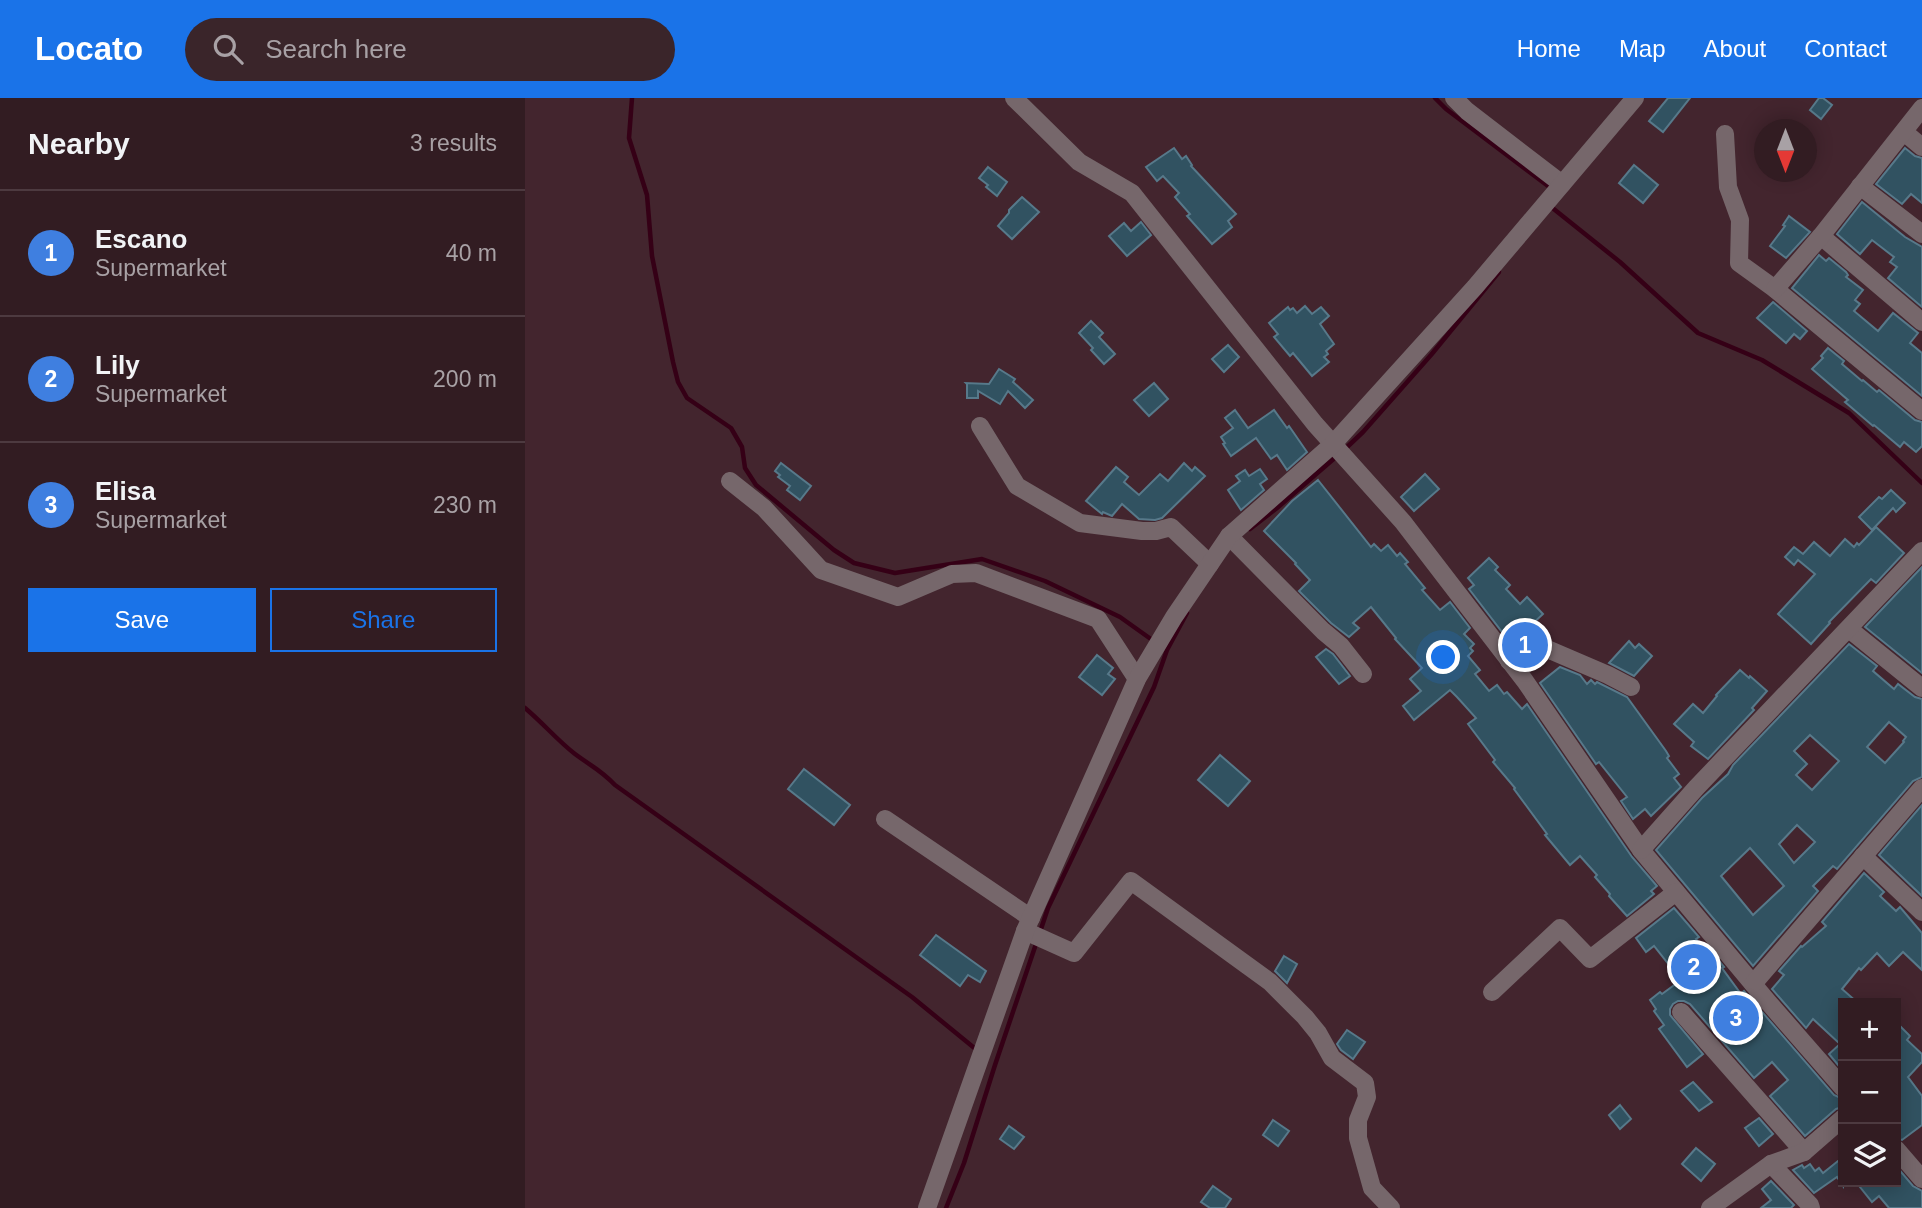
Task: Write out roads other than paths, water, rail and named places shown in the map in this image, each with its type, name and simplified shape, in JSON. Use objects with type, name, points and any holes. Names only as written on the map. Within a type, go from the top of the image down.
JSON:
[{"type":"street","points":[[1014,98],[1079,162],[1132,193],[1332,445],[1403,522],[1525,681],[1641,850],[1838,1082]]},
{"type":"street","points":[[1454,98],[1562,184]]},
{"type":"street","points":[[927,1208],[1028,925],[1137,679],[1174,617],[1229,536],[1332,445],[1475,287],[1636,98]]},
{"type":"street","points":[[1775,289],[1821,236],[1922,108]]},
{"type":"street","points":[[1903,132],[1922,147]]},
{"type":"street","points":[[1725,134],[1728,187],[1739,220],[1739,263],[1775,289],[1922,411]]},
{"type":"street","points":[[1860,186],[1922,234]]},
{"type":"street","points":[[1821,236],[1922,322]]},
{"type":"street","points":[[980,426],[1017,486],[1080,523],[1142,531],[1171,527],[1210,564]]},
{"type":"street","points":[[730,481],[764,508],[821,570],[898,597],[952,573],[976,573],[1098,620],[1137,679]]},
{"type":"street","points":[[1229,536],[1341,646],[1363,674]]},
{"type":"street","points":[[1641,850],[1696,788],[1922,551]]},
{"type":"street","points":[[1849,629],[1922,688]]},
{"type":"street","points":[[1509,661],[1524,639],[1630,687]]},
{"type":"street","points":[[1753,984],[1922,788]]},
{"type":"street","points":[[885,818],[1028,925],[1075,953],[1131,881],[1270,982],[1305,1017],[1332,1058],[1365,1083],[1367,1097],[1358,1120],[1358,1138],[1372,1188],[1391,1208]]},
{"type":"street","points":[[1863,856],[1922,912]]},
{"type":"street","points":[[1492,992],[1560,928],[1590,959],[1676,891]]},
{"type":"street","points":[[1681,1012],[1804,1152]]},
{"type":"street","points":[[1710,1208],[1771,1164],[1804,1152],[1838,1122]]},
{"type":"street","points":[[1901,1155],[1922,1179]]},
{"type":"street","points":[[1771,1164],[1811,1208]]},
{"type":"waterway","points":[[632,98],[629,138],[647,195],[652,256],[678,382],[687,398],[731,428],[742,447],[745,468],[756,485],[834,550],[854,563],[895,573],[982,559],[1045,581],[1120,617],[1155,642]]},
{"type":"waterway","points":[[1435,98],[1552,189]]},
{"type":"waterway","points":[[1550,206],[1620,262],[1698,333],[1762,360],[1849,413],[1922,483]]},
{"type":"waterway","points":[[1344,450],[1431,355],[1499,272]]},
{"type":"waterway","points":[[1250,529],[1337,456]]},
{"type":"waterway","points":[[1040,932],[1048,908],[1154,687],[1167,650],[1187,613]]},
{"type":"waterway","points":[[525,708],[569,749],[615,785],[912,997],[978,1051]]},
{"type":"waterway","points":[[946,1208],[964,1163],[1037,941]]},
{"type":"place","name":"Escano","points":[[1525,645]]},
{"type":"place","name":"Lily","points":[[1694,967]]},
{"type":"place","name":"Elisa","points":[[1736,1018]]}]
